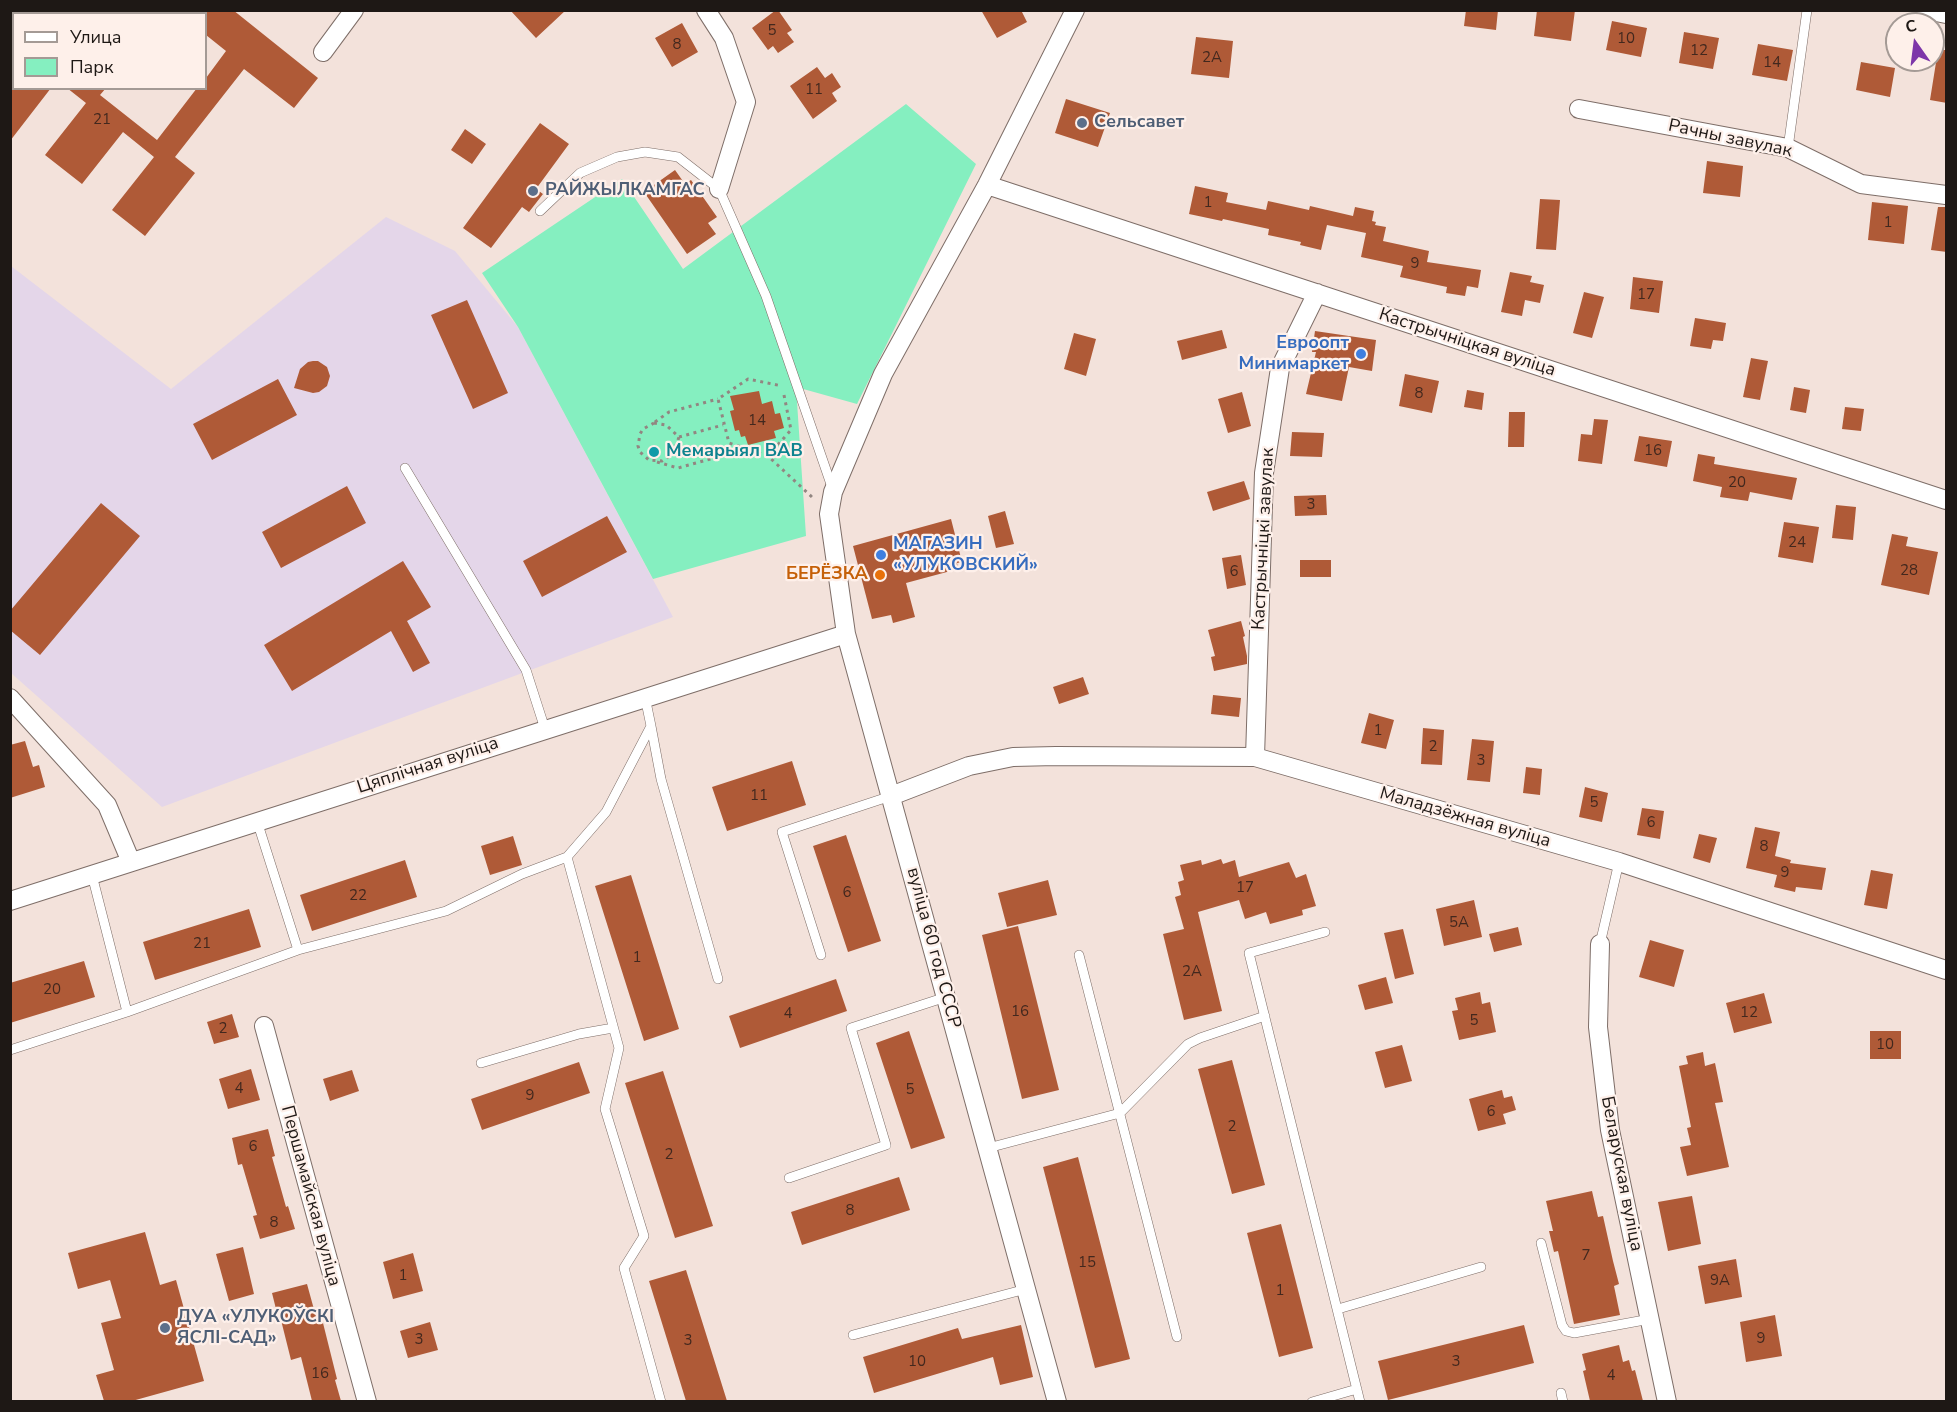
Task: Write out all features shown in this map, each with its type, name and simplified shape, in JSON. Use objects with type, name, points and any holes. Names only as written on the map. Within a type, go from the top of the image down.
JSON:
[{"type":"street","points":[[323,52],[354,10]]},
{"type":"street","points":[[706,10],[724,38],[746,102],[719,189]]},
{"type":"street","name":"вуліца 60 год СССР","points":[[1057,1401],[846,634],[830,514],[833,492],[883,374],[987,185],[1075,10]]},
{"type":"street","points":[[1926,10],[1947,14]]},
{"type":"street","name":"Рачны завулак","points":[[1579,109],[1788,148],[1861,184],[1947,195]]},
{"type":"street","name":"Кастрычніцкая вуліца","points":[[987,185],[1947,500]]},
{"type":"street","name":"Кастрычніцкі завулак","points":[[1255,757],[1264,473],[1280,368],[1317,293]]},
{"type":"street","name":"Цяплічная вуліца","points":[[10,901],[846,634]]},
{"type":"street","points":[[10,698],[107,806],[131,862]]},
{"type":"street","name":"Маладзёжная вуліца","points":[[891,796],[969,766],[1013,757],[1255,757],[1619,862],[1947,970]]},
{"type":"street","name":"Беларуская вуліца","points":[[1600,944],[1598,1027],[1610,1130],[1667,1401]]},
{"type":"street","name":"Першамайская вуліца","points":[[264,1026],[367,1401]]},
{"type":"lane","points":[[1788,148],[1807,10]]},
{"type":"lane","points":[[540,211],[580,173],[617,158],[645,152],[678,157],[719,189],[766,296],[833,492]]},
{"type":"lane","points":[[405,468],[526,670],[545,729]]},
{"type":"lane","points":[[645,697],[661,779],[718,979]]},
{"type":"lane","points":[[10,1050],[127,1012],[298,950],[446,911],[522,874],[567,857],[606,812],[651,726]]},
{"type":"lane","points":[[821,955],[782,832],[891,796]]},
{"type":"lane","points":[[257,821],[298,950]]},
{"type":"lane","points":[[567,857],[619,1048],[605,1109],[644,1236],[624,1268],[661,1401]]},
{"type":"lane","points":[[1600,944],[1619,862]]},
{"type":"lane","points":[[92,875],[127,1012]]},
{"type":"lane","points":[[1326,932],[1249,953],[1360,1401]]},
{"type":"lane","points":[[1079,955],[1177,1337]]},
{"type":"lane","points":[[789,1178],[886,1145],[851,1028],[946,998]]},
{"type":"lane","points":[[987,1148],[1120,1113],[1188,1044],[1265,1016]]},
{"type":"lane","points":[[481,1064],[579,1034],[613,1028]]},
{"type":"lane","points":[[1541,1243],[1562,1325],[1566,1331],[1574,1333],[1650,1319]]},
{"type":"lane","points":[[1338,1309],[1480,1267]]},
{"type":"lane","points":[[853,1335],[1026,1288]]},
{"type":"lane","points":[[1312,1401],[1357,1389]]},
{"type":"path","points":[[747,449],[678,468],[644,457],[640,452],[638,440],[643,429],[669,412],[718,399],[748,379],[782,385],[791,430],[768,456]]},
{"type":"path","points":[[718,399],[729,442],[768,456],[830,514]]},
{"type":"path","points":[[654,423],[666,425],[679,437]]},
{"type":"path","points":[[679,437],[724,425]]},
{"type":"path","points":[[656,461],[673,454],[679,437]]},
{"type":"shaded area","points":[[386,217],[455,251],[518,327],[673,617],[162,807],[11,673],[11,266],[171,389]]},
{"type":"green space","points":[[906,104],[976,164],[857,404],[796,387],[806,536],[653,579],[518,327],[482,273],[622,179],[683,269]]},
{"type":"building","points":[[206,10],[233,10],[318,78],[294,108],[244,69],[175,157],[195,173],[145,236],[112,210],[154,157],[123,132],[82,184],[45,155],[86,103],[70,90],[104,90],[100,95],[157,140],[195,90],[207,90],[207,77],[226,51],[207,36]]},
{"type":"building","points":[[510,10],[566,10],[536,38]]},
{"type":"building","points":[[776,10],[792,30],[787,33],[794,42],[778,53],[773,46],[768,50],[752,28]]},
{"type":"building","points":[[981,10],[1021,10],[1027,22],[997,38]]},
{"type":"building","points":[[1466,10],[1498,10],[1496,30],[1464,26]]},
{"type":"building","points":[[1537,10],[1575,10],[1571,41],[1534,36]]},
{"type":"building","points":[[1612,21],[1647,28],[1641,57],[1606,50]]},
{"type":"building","points":[[682,23],[698,52],[672,67],[655,38]]},
{"type":"building","points":[[1684,32],[1719,38],[1713,69],[1679,63]]},
{"type":"building","points":[[1196,37],[1233,41],[1229,78],[1191,74]]},
{"type":"building","points":[[1758,44],[1793,50],[1787,81],[1752,75]]},
{"type":"building","points":[[1945,50],[1947,50],[1947,103],[1930,100],[1934,72],[1945,72]]},
{"type":"building","points":[[1861,62],[1885,66],[1885,72],[1894,72],[1890,97],[1856,90]]},
{"type":"building","points":[[817,67],[825,78],[832,73],[841,87],[832,93],[837,101],[813,119],[790,86]]},
{"type":"building","points":[[10,88],[12,90],[49,90],[10,141]]},
{"type":"building","name":"Сельсавет","points":[[1066,99],[1110,113],[1098,147],[1055,133]]},
{"type":"building","points":[[540,123],[569,144],[536,189],[543,194],[529,212],[522,207],[491,248],[463,228]]},
{"type":"building","points":[[465,129],[486,144],[472,164],[451,150]]},
{"type":"building","points":[[1707,161],[1743,166],[1740,197],[1703,193]]},
{"type":"building","points":[[675,170],[685,184],[691,180],[717,217],[708,223],[716,234],[687,254],[644,192]]},
{"type":"building","points":[[1195,186],[1228,193],[1226,202],[1266,210],[1268,201],[1309,210],[1310,206],[1353,216],[1355,207],[1374,211],[1372,221],[1376,222],[1375,225],[1386,227],[1383,241],[1429,251],[1427,262],[1481,270],[1478,288],[1467,286],[1465,296],[1446,293],[1447,287],[1400,277],[1403,266],[1361,257],[1366,233],[1327,225],[1321,250],[1300,245],[1301,242],[1268,235],[1269,229],[1189,214]]},
{"type":"building","points":[[1540,199],[1560,200],[1556,250],[1536,249]]},
{"type":"building","points":[[1872,202],[1908,206],[1904,244],[1868,240]]},
{"type":"building","points":[[1938,207],[1947,207],[1947,252],[1931,250]]},
{"type":"building","points":[[1510,272],[1532,276],[1530,282],[1544,285],[1540,303],[1525,300],[1522,316],[1501,312]]},
{"type":"building","points":[[1633,277],[1663,281],[1659,313],[1630,309]]},
{"type":"building","points":[[1584,292],[1604,297],[1592,338],[1573,333]]},
{"type":"building","points":[[467,300],[508,393],[473,409],[431,315]]},
{"type":"building","points":[[1695,318],[1726,323],[1723,341],[1713,340],[1711,349],[1690,346]]},
{"type":"building","points":[[1222,330],[1227,348],[1182,360],[1177,341]]},
{"type":"building","points":[[1315,331],[1376,340],[1372,371],[1349,367],[1342,401],[1306,394],[1316,352],[1312,352]]},
{"type":"building","points":[[1074,333],[1096,339],[1086,376],[1064,369]]},
{"type":"building","points":[[1751,358],[1768,361],[1760,400],[1743,397]]},
{"type":"building","points":[[313,361],[318,361],[327,367],[330,376],[327,386],[313,393],[294,388],[300,369]]},
{"type":"building","points":[[1405,374],[1439,381],[1432,413],[1399,406]]},
{"type":"building","points":[[278,379],[297,415],[212,460],[193,424]]},
{"type":"building","points":[[1794,387],[1810,390],[1806,413],[1790,410]]},
{"type":"building","points":[[1467,390],[1484,393],[1482,410],[1464,407]]},
{"type":"building","points":[[759,391],[762,404],[772,401],[775,414],[780,413],[784,428],[774,431],[776,438],[748,445],[745,436],[741,437],[739,430],[735,431],[730,411],[734,410],[730,396]]},
{"type":"building","points":[[1242,392],[1251,426],[1228,433],[1218,399]]},
{"type":"building","points":[[1845,407],[1864,409],[1861,431],[1842,429]]},
{"type":"building","points":[[1509,412],[1525,412],[1524,447],[1508,447]]},
{"type":"building","points":[[1594,419],[1608,420],[1602,464],[1578,461],[1581,434],[1592,435]]},
{"type":"building","points":[[1292,432],[1324,433],[1322,457],[1290,456]]},
{"type":"building","points":[[1639,436],[1672,441],[1667,467],[1634,461]]},
{"type":"building","points":[[1698,454],[1715,457],[1714,464],[1797,478],[1792,500],[1750,492],[1748,501],[1720,497],[1722,487],[1693,481]]},
{"type":"building","points":[[1244,481],[1250,499],[1213,511],[1207,492]]},
{"type":"building","points":[[347,486],[366,523],[281,568],[262,532]]},
{"type":"building","points":[[1326,495],[1327,515],[1295,516],[1294,496]]},
{"type":"building","points":[[101,503],[140,536],[40,655],[10,630],[10,611]]},
{"type":"building","points":[[1836,505],[1856,507],[1853,540],[1832,538]]},
{"type":"building","points":[[1005,511],[1014,544],[996,548],[988,516]]},
{"type":"building","points":[[607,516],[627,552],[542,597],[523,561]]},
{"type":"building","points":[[951,519],[962,562],[957,563],[958,569],[906,583],[915,617],[893,623],[891,615],[872,619],[853,546]]},
{"type":"building","points":[[1784,522],[1819,527],[1813,563],[1778,557]]},
{"type":"building","points":[[1892,534],[1908,537],[1906,546],[1938,552],[1929,595],[1881,585]]},
{"type":"building","points":[[1241,555],[1246,585],[1227,589],[1222,558]]},
{"type":"building","points":[[1300,560],[1331,560],[1331,577],[1300,577]]},
{"type":"building","points":[[403,561],[431,607],[407,621],[430,663],[413,672],[391,631],[292,691],[264,645]]},
{"type":"building","points":[[1241,621],[1245,636],[1243,637],[1247,664],[1214,671],[1211,657],[1215,656],[1208,630]]},
{"type":"building","points":[[1083,677],[1089,694],[1059,704],[1053,687]]},
{"type":"building","points":[[1213,695],[1241,698],[1239,717],[1211,714]]},
{"type":"building","points":[[1369,713],[1394,720],[1386,749],[1361,743]]},
{"type":"building","points":[[1423,728],[1444,730],[1442,765],[1421,764]]},
{"type":"building","points":[[1472,739],[1494,741],[1490,782],[1467,780]]},
{"type":"building","points":[[25,741],[33,767],[39,765],[45,787],[10,798],[10,745]]},
{"type":"building","points":[[792,761],[806,805],[727,831],[712,787]]},
{"type":"building","points":[[1526,767],[1542,769],[1540,795],[1523,793]]},
{"type":"building","points":[[1585,787],[1608,793],[1602,822],[1579,817]]},
{"type":"building","points":[[1642,808],[1664,811],[1660,839],[1637,835]]},
{"type":"building","points":[[1755,827],[1780,832],[1775,856],[1791,860],[1790,863],[1826,868],[1822,890],[1796,887],[1795,892],[1774,887],[1777,875],[1746,868]]},
{"type":"building","points":[[1699,834],[1717,838],[1710,863],[1693,858]]},
{"type":"building","points":[[846,835],[881,941],[848,952],[813,846]]},
{"type":"building","points":[[513,836],[522,865],[490,875],[481,846]]},
{"type":"building","points":[[1221,859],[1223,864],[1235,860],[1239,877],[1289,862],[1296,878],[1306,874],[1316,906],[1302,910],[1303,915],[1270,924],[1266,912],[1245,919],[1239,900],[1198,912],[1222,1011],[1184,1020],[1163,934],[1184,929],[1175,897],[1181,895],[1178,882],[1184,880],[1180,865],[1201,860],[1202,865]]},
{"type":"building","points":[[405,860],[417,897],[312,931],[300,895]]},
{"type":"building","points":[[1871,870],[1893,874],[1887,909],[1864,905]]},
{"type":"building","points":[[631,875],[679,1029],[644,1041],[595,886]]},
{"type":"building","points":[[1048,880],[1057,915],[1007,927],[998,893]]},
{"type":"building","points":[[1474,900],[1482,937],[1444,946],[1436,909]]},
{"type":"building","points":[[249,909],[261,947],[155,980],[143,942]]},
{"type":"building","points":[[1018,926],[1059,1090],[1022,1099],[982,935]]},
{"type":"building","points":[[1518,927],[1522,945],[1494,952],[1489,934]]},
{"type":"building","points":[[1403,929],[1414,974],[1395,979],[1384,933]]},
{"type":"building","points":[[1650,940],[1684,950],[1674,987],[1639,977]]},
{"type":"building","points":[[84,961],[95,997],[10,1023],[10,983]]},
{"type":"building","points":[[1386,977],[1393,1003],[1365,1010],[1358,985]]},
{"type":"building","points":[[836,979],[847,1011],[740,1048],[729,1016]]},
{"type":"building","points":[[1480,992],[1482,1004],[1490,1002],[1496,1032],[1459,1040],[1452,1011],[1458,1010],[1455,998]]},
{"type":"building","points":[[1764,993],[1772,1023],[1734,1033],[1726,1003]]},
{"type":"building","points":[[232,1014],[239,1037],[214,1044],[207,1022]]},
{"type":"building","points":[[909,1031],[945,1138],[911,1149],[876,1043]]},
{"type":"building","points":[[1870,1031],[1901,1031],[1901,1059],[1870,1059]]},
{"type":"building","points":[[1402,1045],[1412,1081],[1385,1088],[1375,1052]]},
{"type":"building","points":[[1703,1052],[1705,1066],[1715,1063],[1723,1102],[1715,1103],[1729,1167],[1687,1176],[1680,1147],[1691,1145],[1687,1128],[1691,1127],[1679,1066],[1688,1064],[1686,1056]]},
{"type":"building","points":[[1232,1060],[1265,1185],[1232,1194],[1198,1069]]},
{"type":"building","points":[[579,1062],[590,1093],[482,1130],[471,1099]]},
{"type":"building","points":[[251,1069],[260,1100],[228,1109],[219,1079]]},
{"type":"building","points":[[352,1070],[359,1091],[330,1101],[323,1079]]},
{"type":"building","points":[[663,1071],[713,1226],[675,1238],[625,1083]]},
{"type":"building","points":[[1502,1090],[1504,1098],[1512,1096],[1516,1110],[1503,1114],[1506,1124],[1478,1131],[1469,1099]]},
{"type":"building","points":[[268,1129],[275,1156],[272,1157],[286,1207],[288,1206],[295,1229],[260,1239],[253,1216],[257,1215],[242,1164],[238,1165],[232,1138]]},
{"type":"building","points":[[1078,1157],[1130,1359],[1095,1368],[1043,1167]]},
{"type":"building","points":[[899,1177],[910,1210],[802,1245],[791,1212]]},
{"type":"building","points":[[1592,1191],[1598,1217],[1603,1216],[1619,1284],[1614,1286],[1620,1315],[1574,1324],[1558,1251],[1554,1252],[1549,1231],[1553,1231],[1546,1201]]},
{"type":"building","points":[[1692,1196],[1701,1244],[1668,1251],[1658,1202]]},
{"type":"building","points":[[1281,1224],[1313,1348],[1279,1357],[1247,1233]]},
{"type":"building","points":[[145,1232],[160,1285],[176,1280],[204,1381],[132,1401],[104,1401],[96,1375],[114,1370],[101,1323],[121,1318],[110,1280],[78,1289],[68,1253]]},
{"type":"building","points":[[243,1247],[254,1294],[229,1301],[216,1254]]},
{"type":"building","points":[[413,1253],[423,1291],[393,1299],[383,1262]]},
{"type":"building","points":[[1736,1259],[1742,1297],[1705,1304],[1698,1266]]},
{"type":"building","points":[[686,1270],[727,1401],[686,1401],[649,1281]]},
{"type":"building","points":[[307,1284],[318,1324],[323,1323],[341,1401],[312,1401],[301,1357],[291,1360],[279,1312],[277,1313],[272,1293]]},
{"type":"building","points":[[1775,1315],[1782,1356],[1746,1362],[1740,1322]]},
{"type":"building","points":[[430,1322],[438,1350],[408,1358],[400,1331]]},
{"type":"building","points":[[1021,1325],[1033,1377],[1000,1385],[993,1357],[874,1393],[863,1357],[958,1328],[962,1339]]},
{"type":"building","points":[[1524,1325],[1534,1363],[1388,1400],[1378,1361]]},
{"type":"building","points":[[1619,1345],[1623,1362],[1629,1360],[1632,1371],[1635,1370],[1643,1401],[1590,1401],[1583,1371],[1586,1370],[1582,1354]]},
{"type":"place","name":"Сельсавет","points":[[1082,123]]},
{"type":"place","name":"РАЙЖЫЛКАМГАС","points":[[533,191]]},
{"type":"place","name":"Евроопт Минимаркет","points":[[1361,354]]},
{"type":"place","name":"Мемарыял ВАВ","points":[[654,452]]},
{"type":"place","name":"МАГАЗИН «УЛУКОВСКИЙ»","points":[[881,555]]},
{"type":"place","name":"БЕРЁЗКА","points":[[880,575]]},
{"type":"place","name":"ДУА «УЛУКОЎСКІ ЯСЛІ-САД»","points":[[165,1328]]}]
